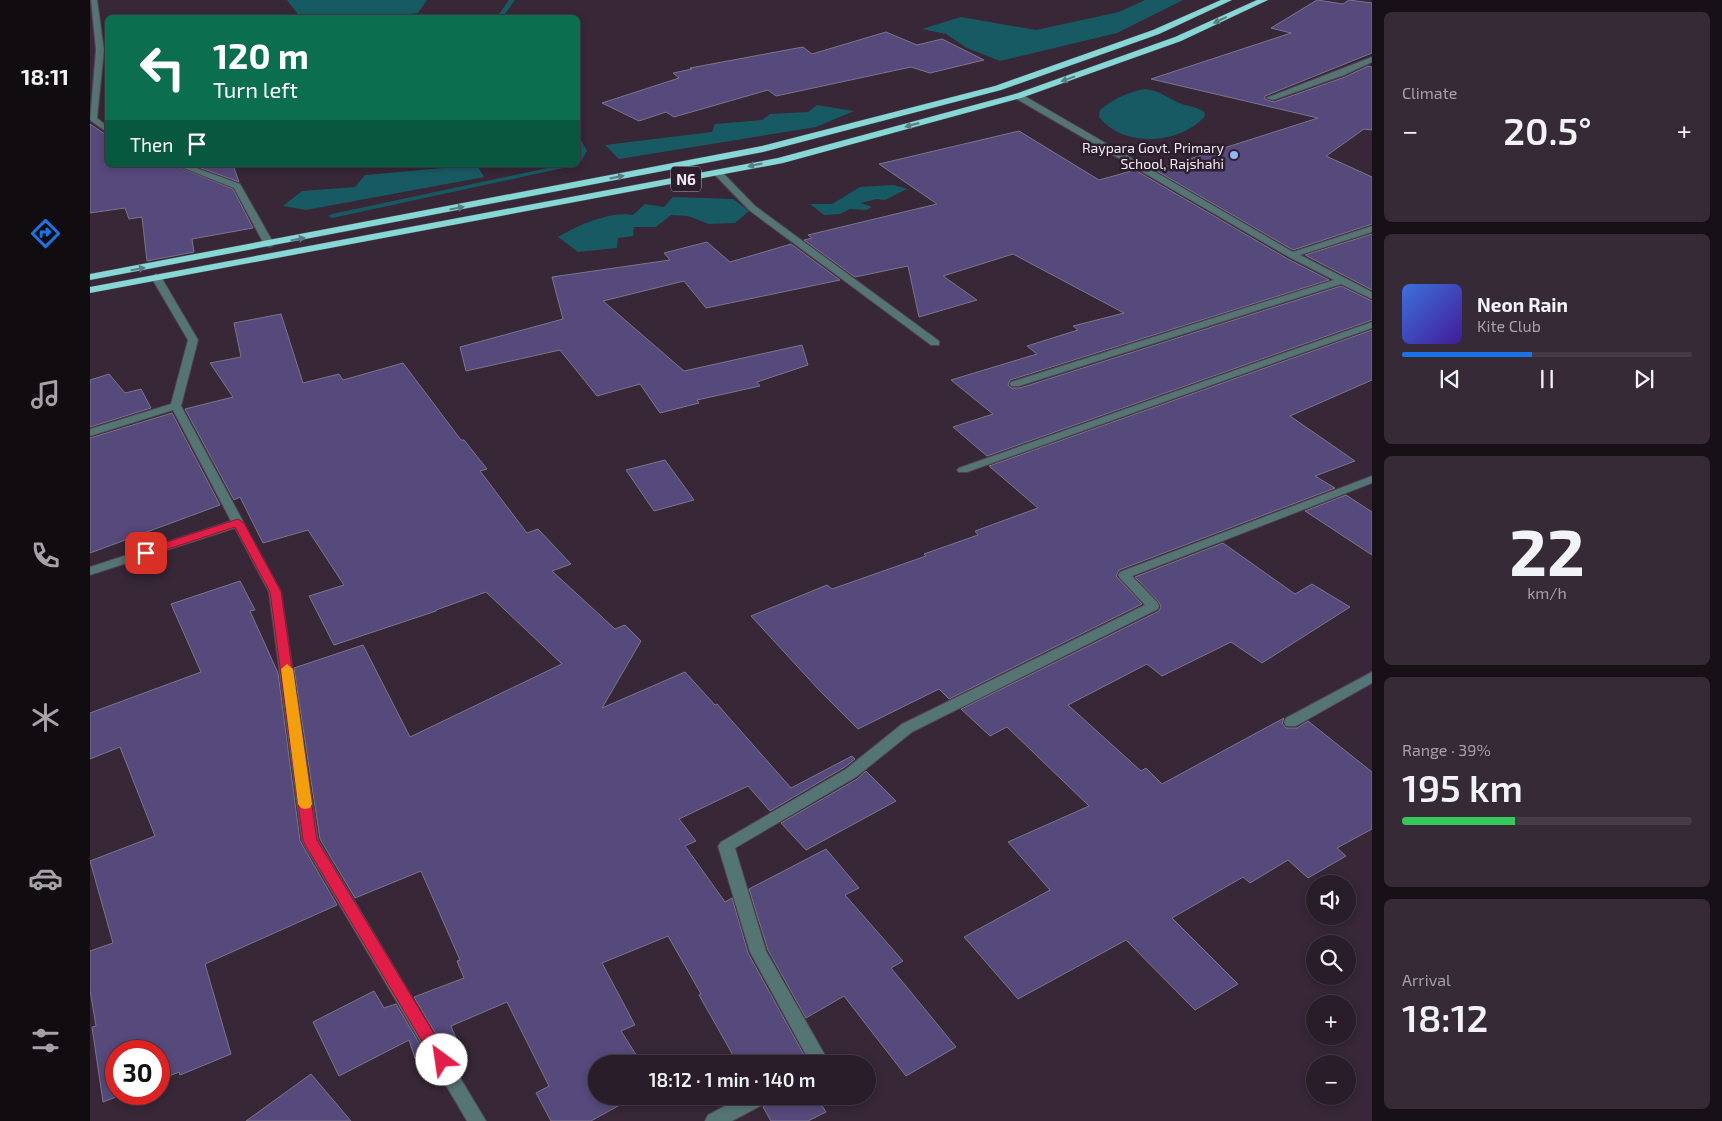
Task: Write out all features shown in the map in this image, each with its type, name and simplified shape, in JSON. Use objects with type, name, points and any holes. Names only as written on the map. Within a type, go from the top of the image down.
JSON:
[{"type":"highway","name":"N6","points":[[90,277],[763,149],[998,88],[1156,32],[1228,0]]},
{"type":"highway","name":"N6","points":[[90,290],[778,161],[1018,96],[1178,39],[1264,0]]},
{"type":"street","points":[[94,0],[100,50],[93,119],[105,128]]},
{"type":"street","points":[[1270,98],[1372,60]]},
{"type":"street","points":[[1018,96],[1292,255],[1372,296]]},
{"type":"street","points":[[185,167],[237,186],[269,244]]},
{"type":"street","points":[[718,173],[752,208],[935,343]]},
{"type":"street","points":[[1292,255],[1372,229]]},
{"type":"street","points":[[156,278],[193,340],[176,406],[275,592],[310,841],[477,1121]]},
{"type":"street","points":[[1015,384],[1341,281]]},
{"type":"street","points":[[963,470],[1372,325]]},
{"type":"street","points":[[90,433],[176,406]]},
{"type":"street","points":[[816,1055],[758,952],[726,846],[851,773],[907,728],[1153,606],[1124,575],[1372,479]]},
{"type":"street","points":[[90,571],[238,523]]},
{"type":"street","points":[[1291,722],[1372,677]]},
{"type":"street","points":[[714,1121],[745,1105]]},
{"type":"water","points":[[287,0],[427,0],[418,13],[402,15],[298,15]]},
{"type":"water","points":[[1145,0],[1183,0],[1117,33],[1000,61],[967,48],[946,34],[922,29],[961,17],[1036,30],[1119,12]]},
{"type":"water","points":[[1145,89],[1156,91],[1177,102],[1199,109],[1204,112],[1205,116],[1194,126],[1181,133],[1152,139],[1136,138],[1122,134],[1109,127],[1099,117],[1100,110],[1110,102],[1121,96]]},
{"type":"water","points":[[817,105],[854,111],[816,127],[619,159],[605,145],[712,132],[715,124],[762,120],[770,114],[808,112]]},
{"type":"water","points":[[455,167],[478,167],[484,177],[306,210],[283,206],[302,191],[355,187],[365,175]]},
{"type":"water","points":[[894,185],[907,189],[885,200],[876,199],[861,203],[872,207],[866,210],[850,209],[840,214],[824,215],[810,204],[832,204],[860,187]]},
{"type":"water","points":[[673,197],[733,199],[749,211],[735,223],[709,224],[688,216],[671,215],[656,227],[634,227],[633,236],[618,238],[617,248],[578,252],[558,237],[604,217],[624,214],[633,215],[645,204],[664,207]]},
{"type":"building","points":[[1317,0],[1343,4],[1349,0],[1372,3],[1372,53],[1265,96],[1264,99],[1274,102],[1345,77],[1368,66],[1372,67],[1372,130],[1364,129],[1326,156],[1372,177],[1372,224],[1293,250],[1155,170],[1318,118],[1151,79],[1291,33],[1271,28]]},
{"type":"building","points":[[886,32],[917,45],[942,39],[984,60],[930,73],[911,67],[776,96],[768,90],[674,117],[666,112],[639,121],[602,103],[679,78],[673,73],[692,69],[690,68],[803,47],[812,54]]},
{"type":"building","points":[[90,124],[105,134],[105,167],[179,167],[233,189],[253,228],[192,239],[194,252],[147,261],[142,217],[129,219],[125,208],[90,213]]},
{"type":"building","points":[[1019,131],[1099,180],[1135,170],[1288,259],[1329,280],[1010,380],[1008,385],[1011,388],[1020,388],[1341,286],[1372,301],[1372,320],[987,456],[953,427],[993,414],[951,380],[1037,354],[1027,346],[1078,330],[1073,326],[1124,313],[1013,254],[943,276],[977,300],[919,317],[908,266],[855,277],[804,240],[812,238],[808,235],[937,204],[879,164]]},
{"type":"building","points":[[198,167],[234,167],[239,182]]},
{"type":"building","points":[[1372,234],[1372,290],[1305,255]]},
{"type":"building","points":[[707,242],[730,262],[791,244],[840,280],[706,308],[684,281],[603,301],[684,371],[802,345],[808,365],[757,382],[760,386],[697,400],[699,403],[660,413],[640,384],[597,396],[560,350],[466,371],[460,347],[563,319],[552,277],[670,260],[664,253]]},
{"type":"building","points":[[281,314],[303,383],[339,374],[343,380],[403,363],[461,440],[464,440],[487,469],[480,471],[527,533],[538,529],[571,564],[552,571],[615,629],[625,625],[641,641],[602,708],[685,672],[715,705],[717,704],[791,788],[852,756],[855,759],[845,767],[770,811],[748,786],[679,819],[696,841],[685,846],[725,902],[732,898],[748,953],[804,1055],[733,1055],[668,936],[602,963],[635,1025],[621,1031],[636,1055],[588,1055],[588,1105],[620,1105],[591,1121],[551,1121],[536,1093],[549,1086],[507,1002],[451,1026],[457,1041],[443,1046],[414,997],[464,978],[457,961],[460,960],[421,871],[355,898],[320,839],[294,668],[363,645],[410,737],[562,664],[486,592],[334,645],[309,596],[344,585],[308,530],[263,543],[240,497],[234,500],[185,409],[233,397],[210,363],[241,357],[234,323]]},
{"type":"building","points":[[1372,330],[1372,380],[1290,416],[1355,461],[1315,476],[1335,488],[1119,570],[1116,576],[1142,604],[949,699],[939,689],[858,729],[819,690],[751,616],[827,585],[832,589],[926,556],[924,554],[978,535],[975,531],[1038,508],[989,466]]},
{"type":"building","points":[[109,374],[125,393],[141,389],[151,408],[90,427],[90,380]]},
{"type":"building","points":[[172,413],[220,505],[90,553],[90,438]]},
{"type":"building","points":[[665,460],[694,500],[654,511],[626,470]]},
{"type":"building","points":[[1346,495],[1372,512],[1372,555],[1305,511]]},
{"type":"building","points":[[1223,543],[1295,594],[1312,584],[1350,607],[1262,663],[1231,642],[1162,676],[1147,664],[1068,705],[1141,771],[1146,768],[1162,784],[1284,718],[1282,723],[1286,728],[1297,728],[1308,721],[1372,772],[1372,829],[1337,848],[1346,856],[1313,875],[1306,876],[1288,860],[1250,883],[1243,877],[1172,918],[1238,984],[1195,1010],[1126,940],[1018,999],[964,937],[1050,890],[1008,842],[1089,806],[1007,727],[990,736],[961,709],[1159,611],[1161,607],[1159,602],[1135,577]]},
{"type":"building","points":[[240,581],[255,610],[250,611],[278,673],[300,841],[337,905],[205,964],[231,1054],[180,1075],[179,1072],[170,1076],[170,1040],[105,1040],[105,1101],[103,1102],[92,1027],[96,1026],[90,990],[90,951],[113,943],[90,861],[155,836],[120,747],[90,759],[90,713],[201,672],[171,604]]},
{"type":"building","points":[[866,771],[896,801],[806,850],[781,823],[857,779]]},
{"type":"building","points":[[826,849],[859,888],[845,895],[903,961],[891,968],[956,1047],[906,1076],[844,996],[806,1018],[768,950],[749,889]]},
{"type":"building","points":[[374,991],[384,1008],[396,1004],[425,1053],[415,1058],[409,1040],[339,1076],[313,1022]]},
{"type":"building","points":[[311,1074],[351,1121],[246,1121]]},
{"type":"building","points":[[766,1105],[822,1105],[826,1112],[808,1121],[771,1121],[763,1107]]},
{"type":"waterway","points":[[502,15],[512,0]]},
{"type":"waterway","points":[[580,146],[583,151],[580,156]]},
{"type":"waterway","points":[[332,216],[564,167]]},
{"type":"slow traffic","points":[[287,669],[305,804]]},
{"type":"place","name":"Raypara Govt. Primary School, Rajshahi","points":[[1234,155]]},
{"type":"route","points":[[146,553],[238,523],[275,592],[294,712],[310,841],[442,1060]]}]
